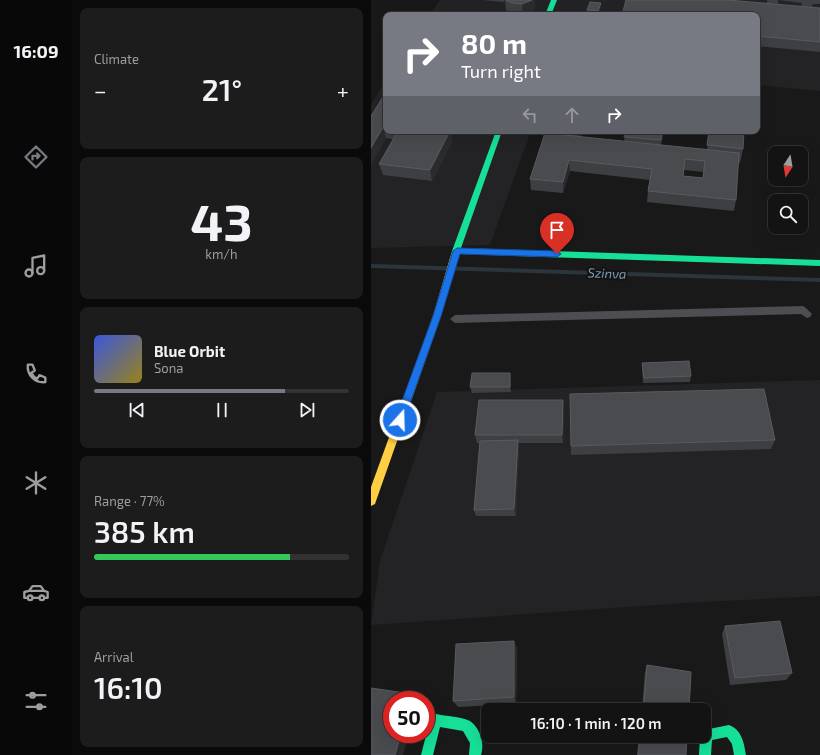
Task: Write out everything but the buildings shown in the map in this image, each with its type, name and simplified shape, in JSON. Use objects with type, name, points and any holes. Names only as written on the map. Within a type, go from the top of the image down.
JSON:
[{"type":"main road","points":[[549,12],[554,0]]},
{"type":"main road","points":[[371,501],[437,316],[457,251],[498,134]]},
{"type":"main road","points":[[457,251],[820,263]]},
{"type":"main road","points":[[427,755],[436,720],[466,726],[477,740],[477,751],[475,755]]},
{"type":"main road","points":[[705,755],[707,735],[729,731],[737,736],[740,755]]},
{"type":"lane","points":[[455,319],[803,310],[807,314]]},
{"type":"shaded area","points":[[440,0],[820,0],[820,91],[760,85],[760,12],[432,12]]},
{"type":"shaded area","points":[[383,84],[383,134],[530,134],[490,245],[371,248],[371,105]]},
{"type":"shaded area","points":[[820,380],[820,596],[684,603],[371,625],[380,561],[437,392]]},
{"type":"waterway","name":"Szinva","points":[[371,266],[820,280]]},
{"type":"traffic: fast","points":[[549,12],[554,0]]},
{"type":"traffic: fast","points":[[454,258],[498,134]]},
{"type":"traffic: fast","points":[[456,251],[820,263]]},
{"type":"traffic: fast","points":[[427,755],[436,720],[466,726],[475,739],[477,747],[475,755]]},
{"type":"traffic: fast","points":[[705,755],[706,735],[729,731],[738,741],[740,755]]},
{"type":"traffic: slow","points":[[371,501],[437,316],[454,258]]},
{"type":"route","points":[[400,420],[437,316],[457,251],[557,254]]}]
